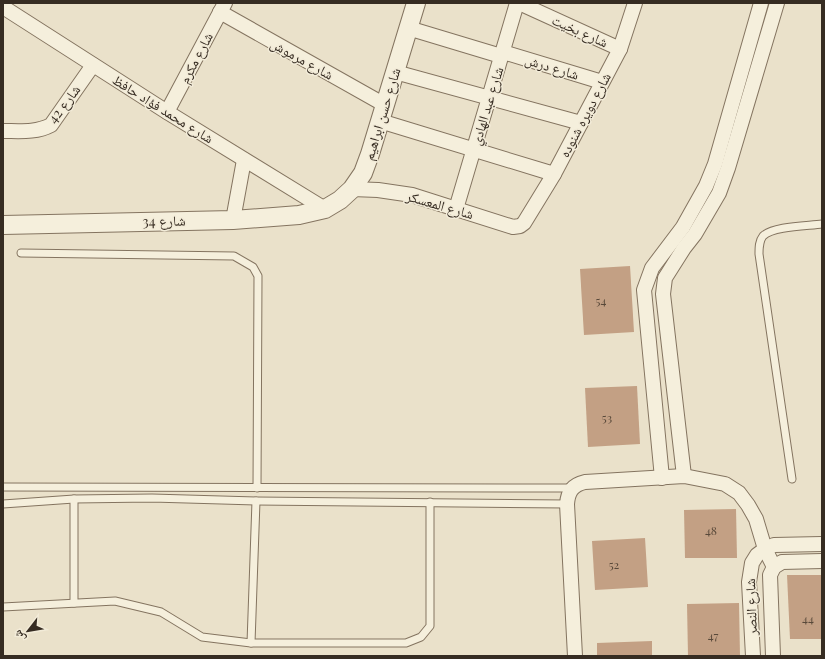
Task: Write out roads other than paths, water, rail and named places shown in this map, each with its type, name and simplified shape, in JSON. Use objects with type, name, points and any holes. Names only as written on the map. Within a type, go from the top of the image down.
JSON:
[{"type":"street","name":"شارع حسن ابراهيم","points":[[325,209],[340,200],[352,189],[364,173],[416,3]]},
{"type":"street","name":"شارع بخيت","points":[[518,3],[534,6],[620,48]]},
{"type":"street","name":"شارع عبد الهادي","points":[[456,209],[518,3]]},
{"type":"street","points":[[662,478],[644,290],[652,268],[684,226],[706,186],[715,164],[762,3]]},
{"type":"street","points":[[684,476],[663,294],[666,278],[684,248],[695,234],[718,193],[728,168],[777,3]]},
{"type":"street","name":"شارع دويره شنوده","points":[[524,223],[554,174],[620,48],[633,4]]},
{"type":"street","name":"شارع محمد فؤاد حافظ","points":[[3,7],[167,112],[325,209]]},
{"type":"street","name":"شارع مكرم","points":[[167,112],[222,8]]},
{"type":"street","name":"شارع مرموش","points":[[222,8],[383,113],[474,149],[554,174]]},
{"type":"street","name":"شارع درش","points":[[408,28],[602,82]]},
{"type":"street","name":"شارع 42","points":[[3,131],[43,129],[51,125],[93,65]]},
{"type":"street","points":[[395,72],[581,123]]},
{"type":"street","points":[[233,220],[244,160]]},
{"type":"street","name":"شارع المعسكر","points":[[352,189],[378,190],[412,195],[513,227],[520,226],[524,223]]},
{"type":"street","name":"شارع 34","points":[[3,225],[233,220],[299,215],[325,209]]},
{"type":"street","points":[[575,656],[567,496],[572,488],[578,484],[585,482],[684,476],[725,484],[739,493],[756,518],[765,548],[774,567]]},
{"type":"street","points":[[765,548],[774,545],[822,544]]},
{"type":"street","name":"شارع النصر","points":[[753,656],[749,582],[750,572],[752,563],[765,548]]},
{"type":"street","name":"شارع النصر","points":[[773,656],[770,575],[774,567],[782,562],[822,561]]},
{"type":"lane","points":[[792,479],[759,254],[759,244],[763,236],[770,231],[822,224]]},
{"type":"lane","points":[[21,253],[234,256],[253,267],[258,276],[257,488]]},
{"type":"lane","points":[[3,487],[572,488]]},
{"type":"lane","points":[[3,504],[74,499],[152,498],[256,501],[567,504]]},
{"type":"lane","points":[[74,499],[74,603]]},
{"type":"lane","points":[[251,643],[256,501]]},
{"type":"lane","points":[[3,607],[115,601],[161,612],[202,638],[251,643],[406,643],[421,637],[430,626],[430,502]]}]
